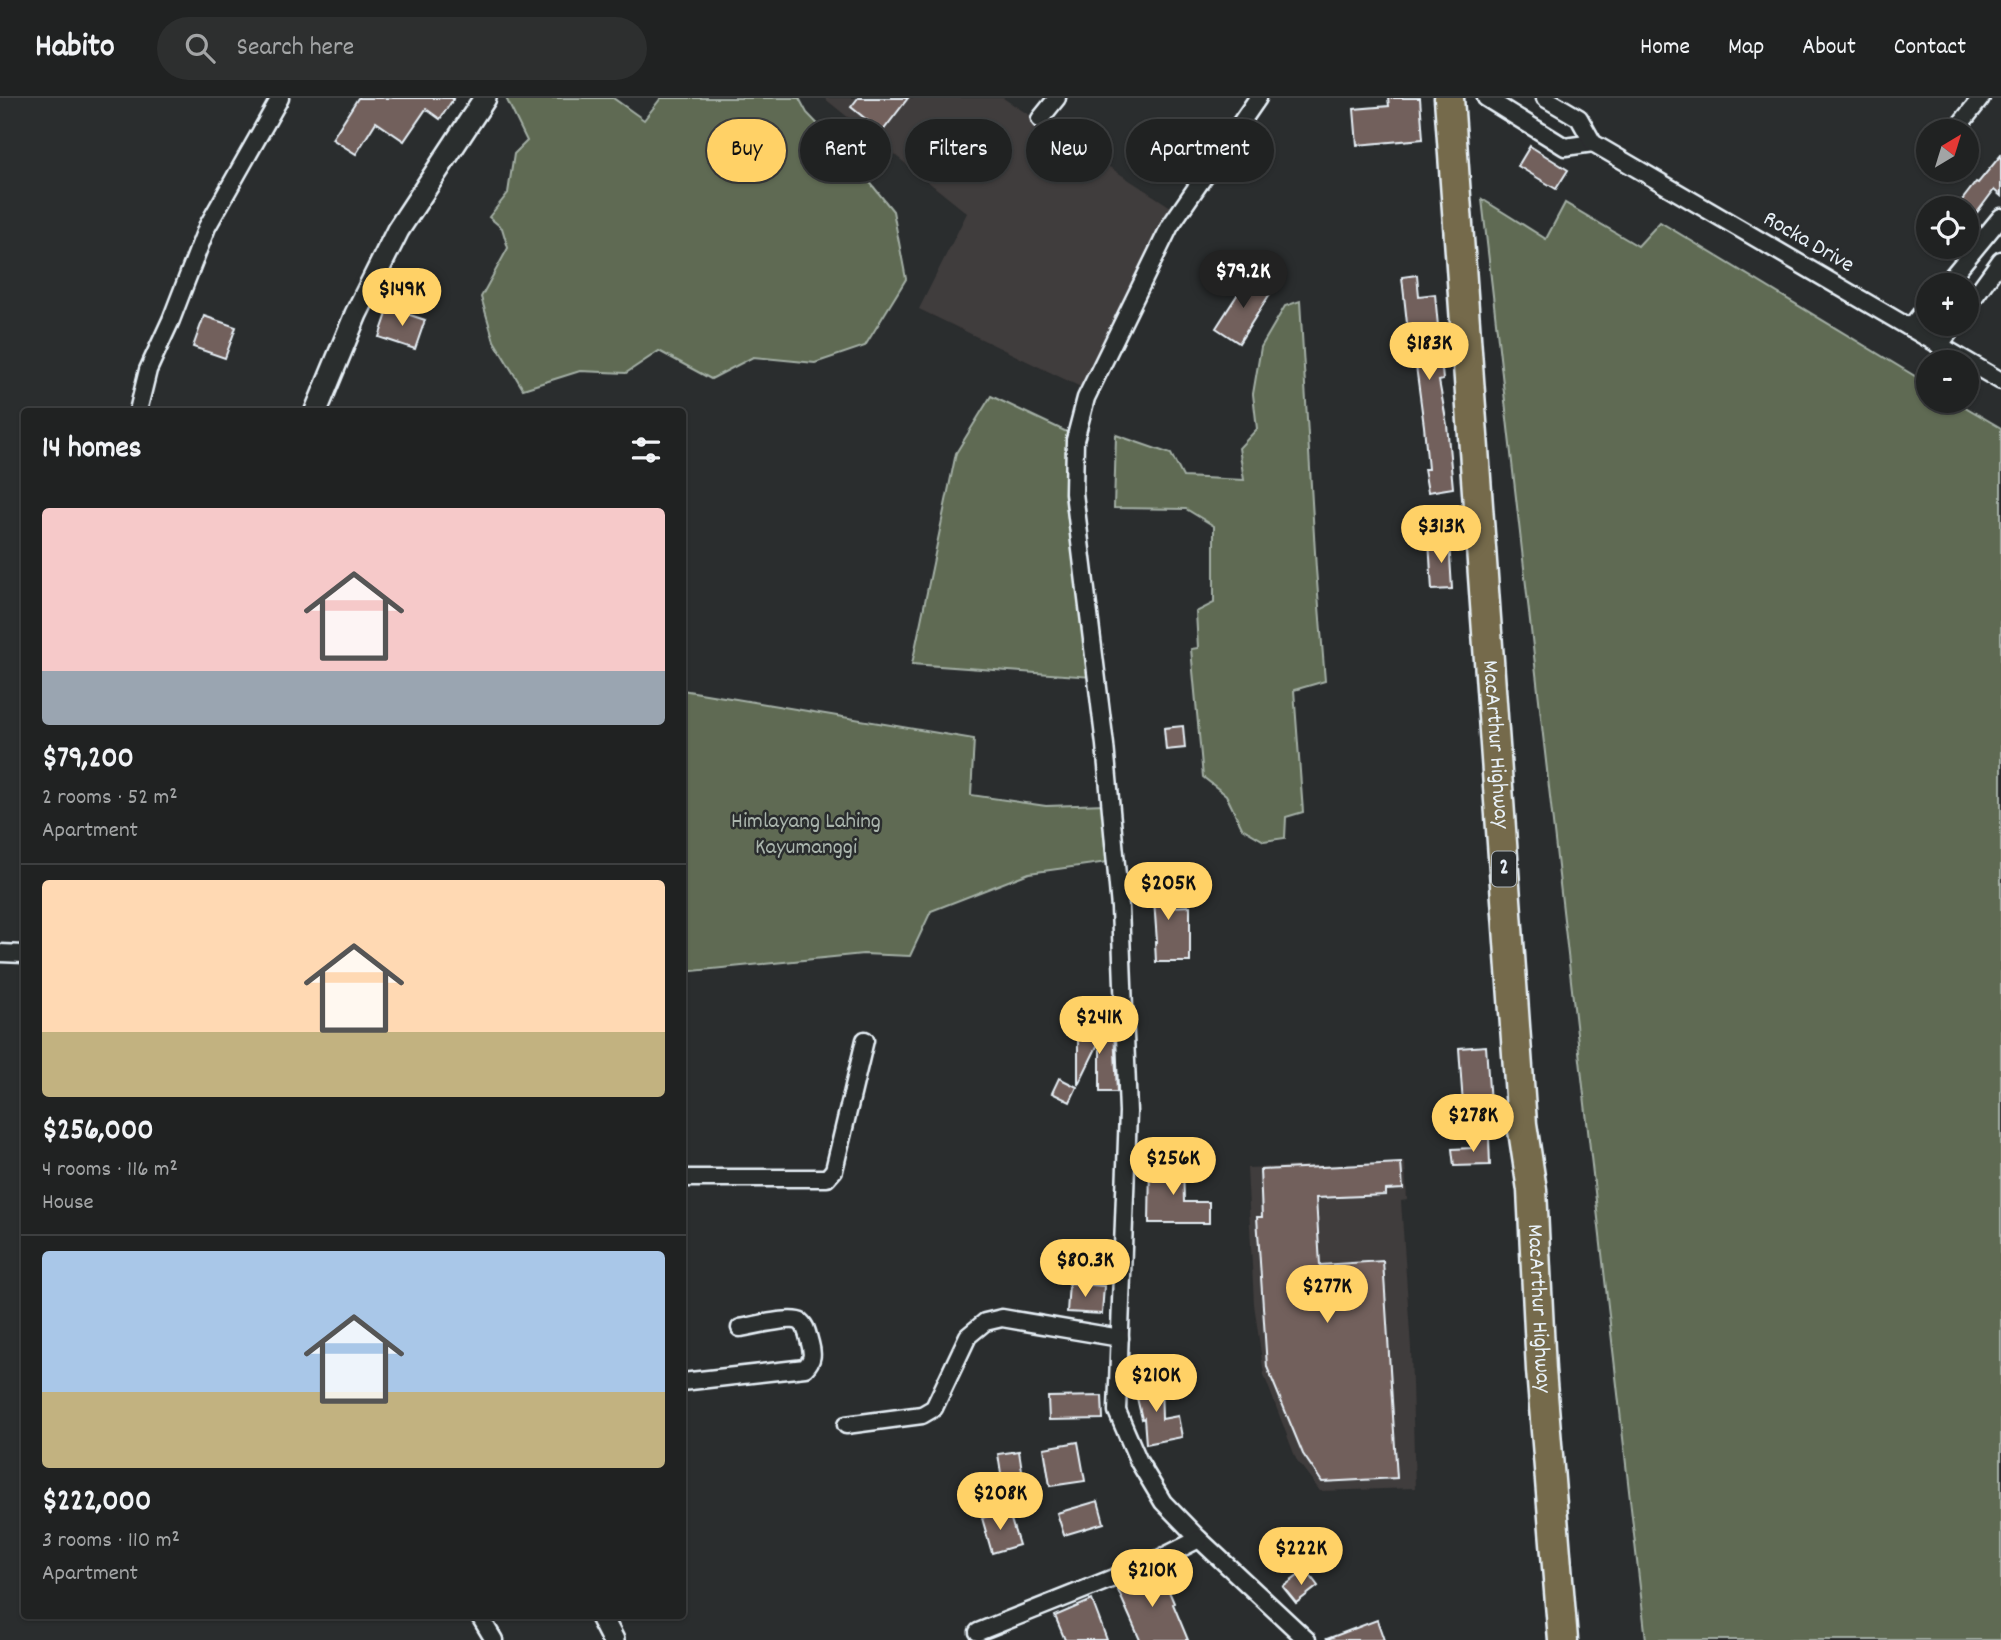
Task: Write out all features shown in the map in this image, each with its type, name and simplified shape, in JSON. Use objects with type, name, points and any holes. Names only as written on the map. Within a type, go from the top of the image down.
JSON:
[{"type":"highway","name":"MacArthur Highway","points":[[1449,98],[1521,1110],[1532,1190],[1541,1370],[1563,1640]]},
{"type":"street","points":[[139,408],[148,370],[171,320],[207,227],[280,98]]},
{"type":"street","points":[[317,408],[356,314],[398,230],[485,98]]},
{"type":"street","points":[[1041,119],[1057,98]]},
{"type":"street","points":[[1258,98],[1170,226],[1086,398],[1075,440],[1074,493],[1105,745],[1120,908],[1128,1112],[1117,1410],[1139,1462],[1163,1502],[1307,1640]]},
{"type":"street","points":[[1486,98],[1565,147],[1593,143]]},
{"type":"street","name":"Rocka Drive","points":[[1545,98],[1579,118],[1593,143],[2001,381]]},
{"type":"street","points":[[1964,119],[1981,98]]},
{"type":"street","points":[[1955,273],[2001,217]]},
{"type":"street","points":[[1979,290],[2001,260]]},
{"type":"street","points":[[1910,328],[1916,320]]},
{"type":"street","points":[[1939,346],[1946,336]]},
{"type":"street","points":[[0,953],[21,954]]},
{"type":"street","points":[[686,1178],[827,1178],[834,1170],[865,1040]]},
{"type":"street","points":[[846,1425],[922,1415],[934,1408],[968,1336],[985,1322],[1002,1318],[1120,1338]]},
{"type":"street","points":[[686,1382],[805,1368],[811,1363],[813,1354],[807,1329],[801,1322],[792,1320],[740,1328]]},
{"type":"street","points":[[978,1632],[1151,1563],[1199,1539]]},
{"type":"street","points":[[481,1619],[494,1640]]},
{"type":"street","points":[[602,1619],[614,1640]]},
{"type":"shaded area","points":[[824,98],[1003,98],[1035,119],[1026,119],[1026,182],[1112,182],[1112,169],[1126,178],[1126,182],[1132,182],[1177,211],[1085,389],[919,309],[967,213],[928,182],[1012,182],[1012,119],[905,119],[905,163],[891,152],[891,119],[850,119]]},
{"type":"shaded area","points":[[1405,1162],[1407,1200],[1401,1201],[1411,1348],[1415,1488],[1320,1491],[1296,1459],[1264,1375],[1254,1304],[1247,1168]]},
{"type":"green space","points":[[506,98],[613,98],[644,120],[661,98],[799,98],[813,119],[800,119],[800,182],[870,182],[893,211],[906,279],[865,346],[815,363],[753,357],[711,379],[659,351],[626,373],[580,371],[523,389],[494,341],[481,297],[508,248],[502,228],[489,217],[508,193],[514,154],[527,141]]},
{"type":"green space","points":[[1482,199],[1546,239],[1565,203],[1638,246],[1660,222],[1916,377],[1916,413],[1975,413],[2001,428],[2001,1640],[1646,1640]]},
{"type":"green space","points":[[1300,301],[1325,681],[1294,690],[1303,812],[1286,817],[1285,838],[1264,841],[1242,828],[1226,795],[1203,777],[1191,649],[1198,648],[1196,612],[1214,603],[1214,526],[1186,509],[1114,508],[1116,435],[1171,454],[1183,477],[1244,480],[1239,448],[1257,429],[1253,394],[1261,347],[1285,306]]},
{"type":"green space","points":[[991,396],[1069,433],[1092,677],[912,664],[956,453]]},
{"type":"green space","name":"Himlayang Lahing Kayumanggi","points":[[686,691],[974,739],[971,795],[1046,806],[1105,804],[1108,862],[1029,873],[931,911],[910,956],[863,954],[686,972]]},
{"type":"building","points":[[358,98],[454,98],[440,119],[426,109],[404,141],[376,122],[356,154],[332,139]]},
{"type":"building","points":[[858,98],[908,98],[891,120],[866,119],[851,107]]},
{"type":"building","points":[[1388,98],[1420,98],[1423,139],[1357,145],[1354,109],[1389,106]]},
{"type":"building","points":[[1530,146],[1568,170],[1556,189],[1518,166]]},
{"type":"building","points":[[2001,155],[2001,196],[1994,190],[1979,210],[1979,196],[1965,196]]},
{"type":"building","points":[[1417,275],[1419,296],[1435,294],[1443,380],[1439,381],[1447,425],[1453,488],[1428,492],[1424,469],[1428,469],[1424,426],[1414,351],[1410,351],[1402,277]]},
{"type":"building","points":[[1248,278],[1271,292],[1239,343],[1216,328]]},
{"type":"building","points":[[389,308],[425,320],[415,349],[379,337]]},
{"type":"building","points":[[204,316],[236,327],[225,358],[193,347]]},
{"type":"building","points":[[1449,540],[1452,589],[1432,590],[1429,541]]},
{"type":"building","points":[[1183,726],[1185,748],[1166,750],[1164,728]]},
{"type":"building","points":[[1167,877],[1169,907],[1190,906],[1190,962],[1156,962],[1154,900],[1141,901],[1140,878]]},
{"type":"building","points":[[1078,1030],[1114,1030],[1117,1092],[1100,1092],[1100,1040],[1078,1085]]},
{"type":"building","points":[[1486,1046],[1490,1103],[1463,1105],[1459,1048]]},
{"type":"building","points":[[1059,1078],[1077,1087],[1070,1102],[1052,1093]]},
{"type":"building","points":[[1489,1138],[1490,1165],[1454,1166],[1452,1149],[1472,1148],[1472,1139]]},
{"type":"building","points":[[1150,1163],[1183,1163],[1184,1202],[1209,1202],[1209,1223],[1149,1223]]},
{"type":"building","points":[[1401,1163],[1403,1189],[1386,1190],[1386,1195],[1316,1198],[1320,1265],[1383,1261],[1397,1478],[1322,1482],[1303,1454],[1267,1367],[1257,1217],[1262,1217],[1260,1170]]},
{"type":"building","points":[[1069,1283],[1104,1286],[1102,1314],[1067,1312]]},
{"type":"building","points":[[1137,1382],[1161,1382],[1162,1419],[1178,1416],[1182,1437],[1146,1444],[1144,1418],[1142,1419],[1137,1398]]},
{"type":"building","points":[[1102,1396],[1103,1419],[1049,1420],[1048,1397]]},
{"type":"building","points":[[1078,1442],[1085,1481],[1050,1486],[1044,1448]]},
{"type":"building","points":[[1019,1451],[1025,1490],[1004,1493],[998,1454]]},
{"type":"building","points":[[1098,1501],[1104,1523],[1064,1535],[1057,1513]]},
{"type":"building","points":[[1008,1510],[1019,1545],[992,1553],[982,1518]]},
{"type":"building","points":[[1160,1570],[1188,1640],[1140,1640],[1117,1588]]},
{"type":"building","points":[[1306,1570],[1318,1586],[1296,1603],[1283,1587]]},
{"type":"building","points":[[1092,1600],[1107,1640],[1065,1640],[1055,1616]]},
{"type":"building","points":[[1377,1620],[1384,1640],[1327,1639]]}]
